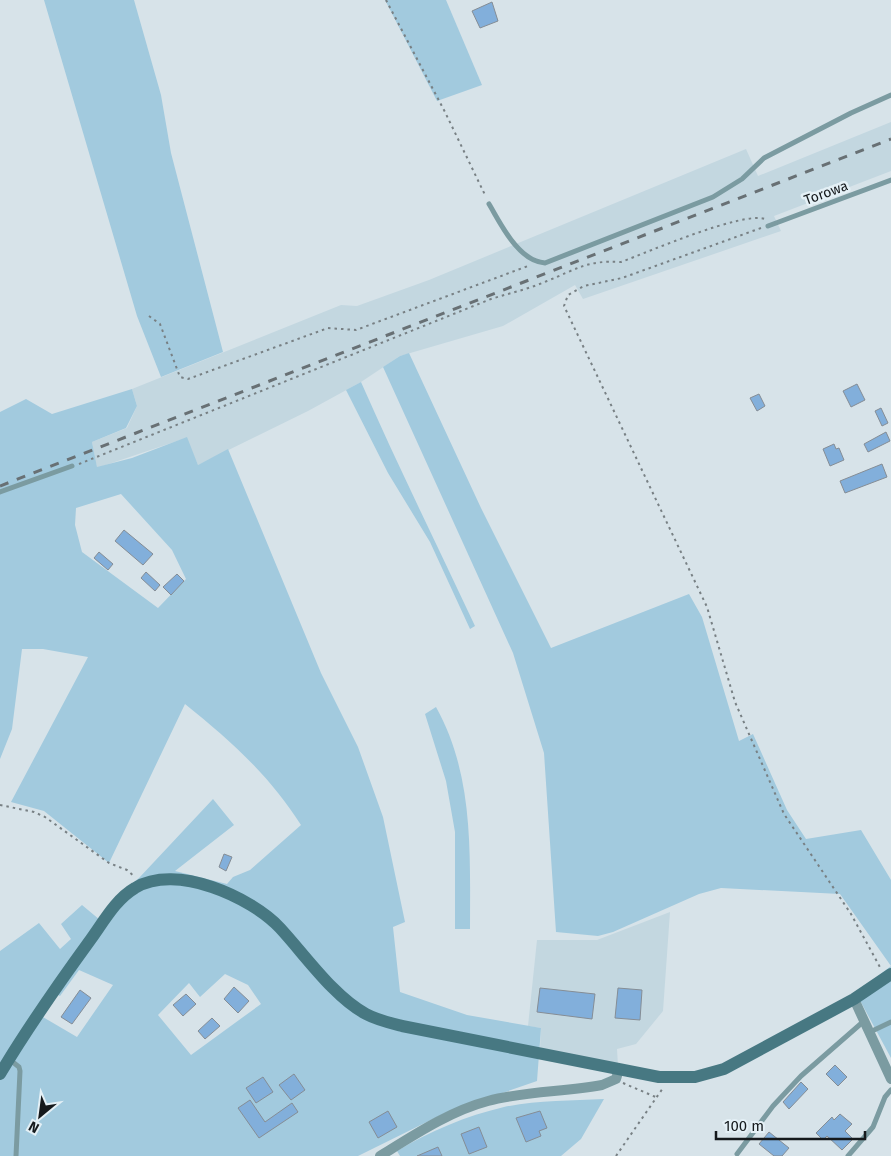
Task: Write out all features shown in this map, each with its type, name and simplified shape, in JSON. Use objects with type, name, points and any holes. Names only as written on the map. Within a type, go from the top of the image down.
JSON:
[{"type":"street","points":[[0,1074],[50,995],[114,907],[130,891],[140,885],[163,879],[183,881],[221,891],[255,906],[275,923],[348,1000],[373,1017],[402,1026],[617,1074],[666,1078],[695,1077],[724,1069],[854,999],[888,976]]},
{"type":"street","points":[[854,999],[891,1079]]},
{"type":"street","points":[[380,1156],[453,1114],[480,1104],[504,1098],[596,1086],[617,1074]]},
{"type":"lane","points":[[489,204],[512,241],[538,262],[555,260],[713,197],[742,180],[764,158],[851,113],[891,95]]},
{"type":"lane","name":"Torowa","points":[[768,226],[891,180]]},
{"type":"lane","points":[[0,492],[72,466]]},
{"type":"lane","points":[[738,1154],[773,1106],[801,1076],[865,1021]]},
{"type":"lane","points":[[870,1032],[891,1022]]},
{"type":"lane","points":[[9,1059],[16,1064],[20,1071],[16,1156]]},
{"type":"lane","points":[[848,1156],[872,1127],[885,1097],[891,1090]]},
{"type":"path","points":[[386,0],[437,96],[489,204]]},
{"type":"path","points":[[72,466],[491,299],[547,282],[579,266],[601,261],[622,262],[737,221],[760,217],[777,222]]},
{"type":"path","points":[[768,226],[622,278],[584,286],[568,295],[564,306],[707,607],[735,702],[784,814],[851,914],[888,976]]},
{"type":"path","points":[[149,316],[160,324],[180,377],[188,379],[328,328],[356,330],[538,262]]},
{"type":"path","points":[[0,805],[34,812],[45,818],[109,863],[127,870],[140,885]]},
{"type":"path","points":[[617,1074],[658,1098]]},
{"type":"path","points":[[616,1156],[658,1098],[666,1078]]},
{"type":"shaded area","points":[[44,0],[134,0],[161,95],[171,153],[223,352],[161,377],[137,316]]},
{"type":"shaded area","points":[[385,0],[446,0],[482,85],[437,101]]},
{"type":"shaded area","points":[[891,122],[891,171],[774,216],[781,231],[583,299],[575,285],[503,326],[400,356],[361,382],[308,411],[198,465],[186,438],[97,468],[92,442],[127,428],[137,406],[132,389],[341,305],[357,306],[429,280],[746,149],[758,176]]},
{"type":"shaded area","points":[[409,353],[481,508],[551,648],[689,594],[702,617],[739,741],[753,734],[787,810],[806,839],[861,830],[891,880],[891,966],[840,894],[721,888],[699,894],[613,932],[598,936],[556,932],[544,753],[513,653],[383,367],[400,356]]},
{"type":"shaded area","points":[[361,382],[475,626],[470,629],[430,542],[388,473],[346,390]]},
{"type":"shaded area","points":[[132,389],[137,406],[126,428],[92,442],[97,467],[132,458],[187,437],[198,465],[228,449],[321,673],[358,747],[383,817],[405,922],[393,927],[400,992],[467,1015],[541,1028],[537,1081],[445,1113],[358,1156],[0,1156],[0,951],[39,923],[60,949],[71,939],[61,924],[82,905],[100,920],[119,894],[139,878],[213,799],[234,825],[175,871],[227,884],[233,877],[250,870],[301,825],[262,774],[218,731],[185,704],[109,863],[44,811],[11,802],[88,657],[43,649],[22,649],[12,729],[0,759],[0,412],[26,399],[52,414]],"holes":[[[121,494],[172,550],[186,579],[158,608],[82,552],[75,525],[76,508]],[[79,970],[113,985],[77,1037],[36,1013],[51,991],[60,996]],[[225,974],[248,985],[261,1004],[191,1055],[158,1015],[189,983],[200,997]]]},
{"type":"shaded area","points":[[436,707],[448,733],[463,787],[469,843],[470,929],[455,929],[455,832],[446,781],[425,714]]},
{"type":"shaded area","points":[[670,912],[663,1011],[636,1044],[617,1049],[618,1066],[540,1049],[541,1028],[528,1026],[537,940],[597,940]]},
{"type":"shaded area","points":[[891,966],[891,1058],[856,993]]},
{"type":"shaded area","points":[[604,1099],[581,1139],[561,1156],[400,1156],[397,1151],[449,1125],[504,1107],[541,1102]]},
{"type":"building","points":[[492,2],[498,21],[480,28],[472,11]]},
{"type":"building","points":[[857,384],[865,400],[851,407],[843,391]]},
{"type":"building","points":[[759,394],[765,406],[757,411],[750,398]]},
{"type":"building","points":[[881,408],[888,423],[882,426],[875,411]]},
{"type":"building","points":[[886,432],[890,441],[868,452],[864,444]]},
{"type":"building","points":[[834,444],[836,449],[839,448],[844,460],[830,466],[823,449]]},
{"type":"building","points":[[882,464],[887,477],[845,493],[840,481]]},
{"type":"building","points":[[124,530],[153,554],[143,565],[115,541]]},
{"type":"building","points":[[99,552],[113,564],[108,570],[94,558]]},
{"type":"building","points":[[146,572],[160,585],[155,591],[141,578]]},
{"type":"building","points":[[177,574],[184,581],[171,595],[163,587]]},
{"type":"building","points":[[224,854],[232,857],[226,871],[219,867]]},
{"type":"building","points":[[234,987],[249,1001],[238,1013],[224,999]]},
{"type":"building","points":[[540,988],[595,994],[592,1019],[537,1012]]},
{"type":"building","points":[[618,988],[642,990],[640,1020],[615,1018]]},
{"type":"building","points":[[80,990],[91,998],[72,1024],[61,1017]]},
{"type":"building","points":[[186,994],[196,1004],[183,1016],[173,1005]]},
{"type":"building","points":[[212,1018],[220,1026],[205,1039],[198,1031]]},
{"type":"building","points":[[835,1065],[847,1077],[838,1086],[826,1074]]},
{"type":"building","points":[[294,1074],[305,1090],[291,1100],[279,1085]]},
{"type":"building","points":[[263,1077],[273,1092],[256,1103],[246,1088]]},
{"type":"building","points":[[801,1082],[808,1089],[789,1109],[783,1102]]},
{"type":"building","points":[[250,1100],[265,1122],[292,1103],[298,1112],[259,1138],[238,1108]]},
{"type":"building","points":[[388,1111],[397,1127],[378,1138],[369,1122]]},
{"type":"building","points":[[540,1111],[547,1128],[539,1131],[541,1136],[526,1142],[516,1118]]},
{"type":"building","points":[[840,1114],[852,1124],[845,1131],[853,1139],[842,1150],[827,1136],[823,1140],[816,1133],[832,1117],[834,1120]]},
{"type":"building","points":[[479,1127],[487,1147],[469,1154],[461,1134]]},
{"type":"building","points":[[769,1132],[789,1148],[782,1156],[774,1156],[759,1144]]},
{"type":"building","points":[[438,1147],[442,1156],[417,1156]]},
{"type":"railway","points":[[0,486],[891,139]]}]
